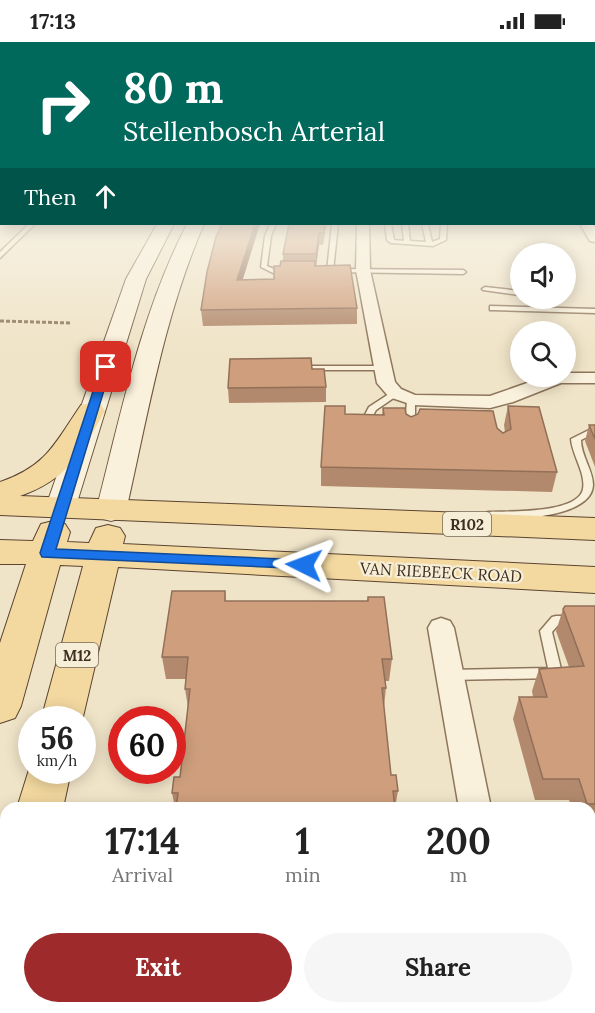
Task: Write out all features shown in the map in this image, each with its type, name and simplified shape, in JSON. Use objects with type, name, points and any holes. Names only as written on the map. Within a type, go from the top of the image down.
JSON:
[{"type":"main road","points":[[0,706],[91,411],[136,279],[148,256]]},
{"type":"main road","name":"M12","points":[[65,706],[92,597],[105,555],[111,511],[159,317],[180,256]]},
{"type":"main road","points":[[0,492],[31,481],[57,465],[66,455],[91,411]]},
{"type":"main road","name":"R102","points":[[0,505],[459,524],[584,518]]},
{"type":"main road","name":"VAN RIEBEECK ROAD","points":[[0,552],[105,555],[595,580]]},
{"type":"main road","points":[[41,802],[46,784]]},
{"type":"street","points":[[363,256],[363,270],[386,382],[403,396],[491,407],[553,379],[595,378]]},
{"type":"street","points":[[441,628],[474,802]]},
{"type":"lane","points":[[265,256],[264,267],[273,272],[297,271]]},
{"type":"lane","points":[[330,271],[332,256]]},
{"type":"lane","points":[[320,271],[463,272]]},
{"type":"lane","points":[[485,289],[510,291]]},
{"type":"lane","points":[[493,308],[510,308]]},
{"type":"lane","points":[[538,309],[595,311]]},
{"type":"lane","points":[[292,368],[383,368]]},
{"type":"lane","points":[[362,429],[372,409],[403,396],[410,431]]},
{"type":"lane","points":[[584,518],[583,501],[588,491],[587,479],[576,439],[595,430]]},
{"type":"lane","points":[[450,675],[556,673],[546,631],[556,620],[595,620]]},
{"type":"path","points":[[0,321],[71,323]]},
{"type":"building","points":[[211,256],[245,256],[237,280],[274,279],[274,266],[280,266],[281,261],[315,261],[315,266],[350,265],[357,308],[201,310]]},
{"type":"building","points":[[311,358],[312,369],[324,369],[326,387],[228,388],[230,359]]},
{"type":"building","points":[[325,406],[345,406],[345,414],[384,415],[383,408],[405,408],[406,414],[411,417],[418,414],[420,409],[493,411],[497,428],[503,433],[511,429],[508,406],[539,407],[557,472],[321,467]]},
{"type":"building","points":[[589,425],[595,425],[595,439]]},
{"type":"building","points":[[172,591],[225,591],[225,601],[368,601],[368,597],[384,597],[392,659],[382,659],[386,688],[382,688],[391,775],[396,775],[398,791],[393,791],[394,802],[177,802],[178,793],[172,793],[173,784],[186,784],[186,724],[190,689],[185,689],[188,657],[162,657]]},
{"type":"building","points":[[565,606],[595,606],[595,802],[586,802],[579,779],[543,779],[519,697],[547,697],[539,669],[584,666],[563,609]]},
{"type":"route","points":[[106,367],[47,553],[304,565]]}]
